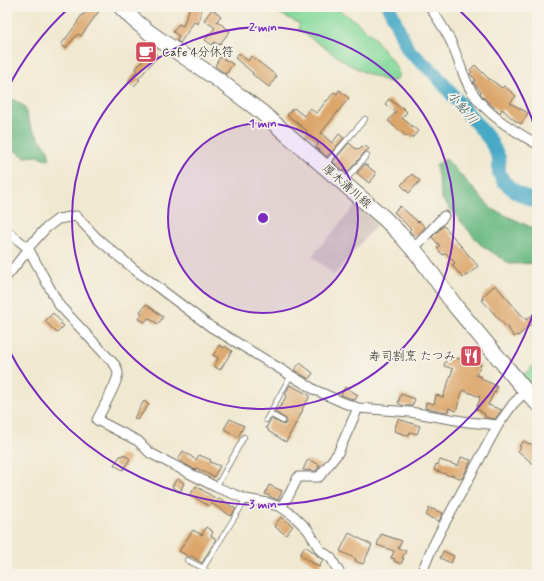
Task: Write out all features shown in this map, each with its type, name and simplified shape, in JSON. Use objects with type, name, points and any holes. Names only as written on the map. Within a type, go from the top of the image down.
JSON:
[{"type":"main road","name":"厚木清川線","points":[[121,7],[150,33],[217,79],[260,111],[384,218],[419,256],[456,307],[532,389],[537,403]]},
{"type":"street","points":[[430,7],[446,31],[453,45],[465,80],[472,93],[499,121],[537,144]]},
{"type":"street","points":[[7,276],[45,228],[58,219],[76,216],[103,244],[211,327],[322,393],[358,408],[410,412],[468,422],[498,425]]},
{"type":"street","points":[[411,247],[418,244],[444,216]]},
{"type":"street","points":[[7,232],[28,249],[59,305],[115,365],[117,369],[118,375],[97,420],[138,441],[150,454],[216,487],[246,499],[281,507],[294,516],[308,530],[320,550],[331,558],[340,574]]},
{"type":"street","points":[[421,574],[442,528],[498,425],[513,404],[532,389]]},
{"type":"street","points":[[281,507],[298,477],[319,477],[338,453],[358,408]]},
{"type":"lane","points":[[324,166],[365,119]]},
{"type":"lane","points":[[343,183],[367,155]]},
{"type":"lane","points":[[266,420],[291,375]]},
{"type":"lane","points":[[270,414],[283,421]]},
{"type":"lane","points":[[216,487],[244,437]]},
{"type":"lane","points":[[203,568],[246,499]]},
{"type":"lane","points":[[186,560],[203,568],[210,574]]},
{"type":"shaded area","points":[[356,205],[378,223],[334,275],[312,256]]},
{"type":"green space","points":[[267,7],[334,7],[355,21],[373,36],[395,65],[399,75],[396,80],[389,82],[348,64],[298,29],[300,24]]},
{"type":"green space","points":[[11,98],[24,106],[31,127],[48,150],[50,160],[37,156],[25,157],[7,146],[7,99]]},
{"type":"green space","points":[[446,159],[492,209],[537,230],[537,263],[510,264],[480,244],[442,199],[436,165]]},
{"type":"green space","points":[[537,363],[537,383],[529,386],[521,377]]},
{"type":"building","points":[[89,7],[102,7],[81,36],[78,34],[66,48],[61,45],[82,15]]},
{"type":"building","points":[[190,7],[202,7],[198,24],[194,22],[180,43],[177,41],[179,36],[173,32],[179,24],[183,26]]},
{"type":"building","points":[[212,9],[221,16],[217,21],[230,31],[219,45],[215,42],[212,45],[205,40],[215,28],[204,20]]},
{"type":"building","points":[[145,49],[148,51],[150,49],[158,56],[138,79],[140,80],[134,86],[128,81],[137,71],[136,68],[142,62],[138,58]]},
{"type":"building","points":[[239,53],[248,61],[251,56],[277,76],[269,87],[235,58]]},
{"type":"building","points":[[220,57],[233,64],[226,74],[215,66]]},
{"type":"building","points":[[475,65],[489,79],[502,88],[504,86],[516,96],[510,103],[528,113],[521,124],[502,109],[500,113],[483,97],[473,82],[476,80],[470,74],[472,72],[470,70]]},
{"type":"building","points":[[339,90],[349,98],[321,133],[332,143],[339,134],[344,138],[327,157],[316,147],[318,142],[287,115],[294,108],[304,116],[310,108],[317,113],[334,92],[337,94]]},
{"type":"building","points":[[389,99],[407,112],[402,118],[418,131],[412,138],[408,135],[407,137],[388,121],[396,112],[385,104]]},
{"type":"building","points":[[349,143],[359,150],[364,145],[369,149],[347,173],[333,162]]},
{"type":"building","points":[[365,164],[376,173],[369,183],[357,173]]},
{"type":"building","points":[[412,174],[420,181],[409,193],[401,185]]},
{"type":"building","points":[[400,206],[425,227],[416,237],[409,231],[411,229],[394,212]]},
{"type":"building","points":[[444,226],[478,266],[463,278],[452,265],[455,263],[446,253],[443,255],[437,248],[440,246],[432,237]]},
{"type":"building","points":[[494,286],[496,286],[526,320],[537,311],[537,319],[518,336],[517,335],[514,337],[508,328],[482,300],[482,297]]},
{"type":"building","points":[[146,304],[163,317],[158,324],[148,318],[145,322],[139,319],[142,314],[140,312]]},
{"type":"building","points":[[53,313],[64,326],[57,333],[45,321]]},
{"type":"building","points":[[219,345],[224,348],[225,346],[232,351],[220,370],[214,366],[218,358],[213,355]]},
{"type":"building","points":[[465,349],[474,353],[474,358],[477,360],[476,362],[481,365],[476,375],[482,377],[481,379],[497,387],[488,405],[502,410],[495,419],[484,416],[485,414],[476,409],[480,397],[463,390],[456,411],[449,408],[448,412],[425,408],[426,402],[434,404],[436,395],[443,397],[453,369],[444,366],[447,356],[460,359]]},
{"type":"building","points":[[300,363],[313,373],[309,379],[294,370]]},
{"type":"building","points":[[290,385],[309,395],[309,398],[286,442],[268,431],[269,430],[266,428],[271,419],[284,425],[286,423],[286,419],[275,412],[280,407],[287,395],[285,394]]},
{"type":"building","points":[[345,387],[358,395],[355,400],[341,395]]},
{"type":"building","points":[[401,394],[415,399],[412,406],[404,406],[398,403]]},
{"type":"building","points":[[144,401],[149,405],[137,420],[134,418]]},
{"type":"building","points":[[230,419],[244,426],[238,437],[224,429]]},
{"type":"building","points":[[398,419],[420,426],[417,434],[410,432],[409,436],[394,431]]},
{"type":"building","points":[[524,441],[529,444],[530,443],[537,450],[537,467],[518,451],[521,447],[519,446]]},
{"type":"building","points":[[183,451],[196,460],[199,455],[220,466],[214,477],[196,468],[195,470],[178,459]]},
{"type":"building","points":[[123,454],[130,459],[123,470],[114,465]]},
{"type":"building","points":[[461,457],[471,460],[462,479],[434,470],[436,464],[438,465],[440,460],[458,466]]},
{"type":"building","points":[[309,460],[320,465],[316,471],[303,470],[307,461]]},
{"type":"building","points":[[178,479],[184,483],[180,492],[172,487]]},
{"type":"building","points":[[269,485],[282,491],[278,500],[265,494]]},
{"type":"building","points":[[196,486],[236,509],[231,516],[211,503],[209,506],[190,495]]},
{"type":"building","points":[[429,508],[443,513],[439,521],[426,516]]},
{"type":"building","points":[[281,517],[293,526],[286,535],[274,526]]},
{"type":"building","points":[[206,527],[213,532],[211,536],[216,539],[202,563],[179,551],[193,530],[202,535]]},
{"type":"building","points":[[349,533],[372,545],[363,564],[355,561],[356,559],[340,551]]},
{"type":"building","points":[[381,534],[402,541],[398,548],[406,551],[402,558],[404,558],[401,564],[394,561],[395,559],[391,558],[394,551],[377,545]]},
{"type":"building","points":[[305,546],[323,560],[319,567],[300,555]]},
{"type":"building","points":[[443,551],[454,556],[451,563],[440,558]]},
{"type":"waterway","name":"小鮎川","points":[[389,7],[408,50],[435,74],[490,140],[499,158],[499,173],[504,182],[516,192],[537,203]]},
{"type":"place","name":"Cafe 4分休符","points":[[146,52]]},
{"type":"place","name":"寿司割烹 たつみ","points":[[471,356]]}]
